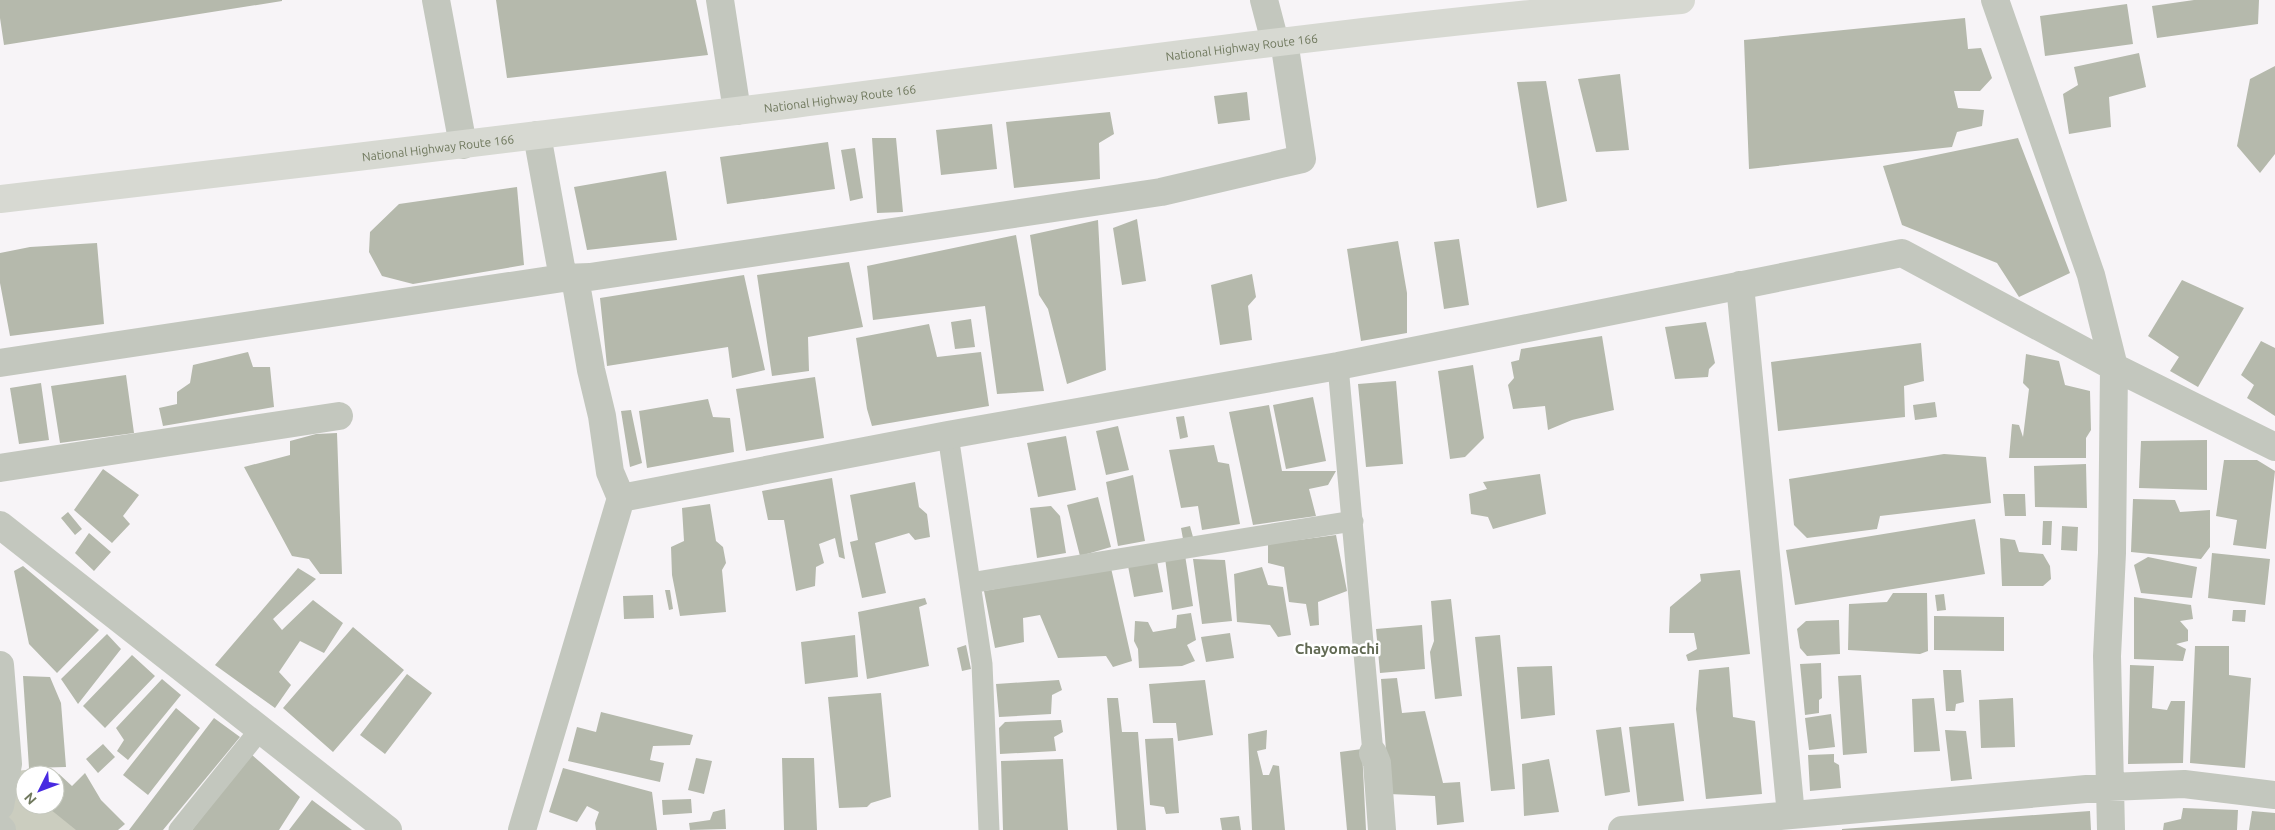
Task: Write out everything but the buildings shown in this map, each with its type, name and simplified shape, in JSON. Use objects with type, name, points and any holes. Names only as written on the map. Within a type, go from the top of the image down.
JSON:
[{"type":"highway","name":"National Highway Route 166","points":[[0,199],[737,111],[1280,41],[1532,6],[1681,0]]},
{"type":"street","points":[[436,0],[463,145]]},
{"type":"street","points":[[720,0],[737,111]]},
{"type":"street","points":[[0,363],[1161,192],[1302,159],[1280,41],[1264,0]]},
{"type":"street","points":[[1996,0],[2091,275],[2114,367],[2112,553],[2107,656],[2109,787],[2112,830]]},
{"type":"street","points":[[522,830],[621,498],[610,472],[602,416],[537,135]]},
{"type":"street","points":[[621,498],[948,435],[1338,366],[1902,253],[2114,367],[2275,447]]},
{"type":"street","points":[[1740,285],[1790,815]]},
{"type":"street","points":[[0,468],[339,416]]},
{"type":"street","points":[[0,525],[259,731],[388,830]]},
{"type":"street","points":[[0,666],[8,764],[0,806]]},
{"type":"street","points":[[1374,753],[1377,763],[1382,830]]},
{"type":"street","points":[[1622,830],[2109,787],[2184,784],[2275,795]]},
{"type":"lane","points":[[1338,366],[1374,753]]},
{"type":"lane","points":[[948,435],[982,664],[989,830]]},
{"type":"lane","points":[[970,583],[1353,521]]},
{"type":"lane","points":[[179,830],[259,731]]},
{"type":"waterway","points":[[36,815],[52,830]]},
{"type":"district","name":"Chayomachi","points":[[1337,648]]}]
